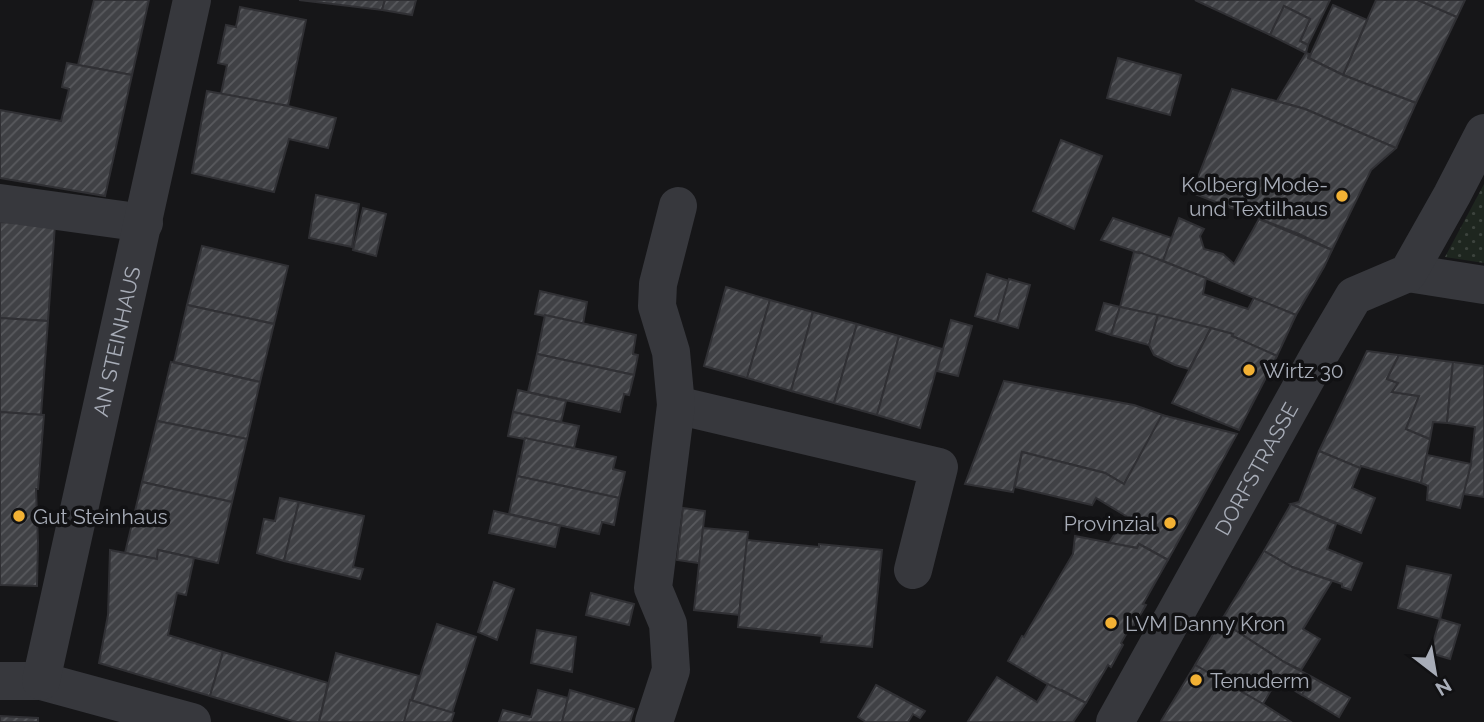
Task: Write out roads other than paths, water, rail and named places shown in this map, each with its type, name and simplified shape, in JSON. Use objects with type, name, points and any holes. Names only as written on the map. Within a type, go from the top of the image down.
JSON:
[{"type":"street","name":"AN STEINHAUS","points":[[41,681],[192,0]]},
{"type":"street","points":[[1484,134],[1408,273],[1484,285]]},
{"type":"street","points":[[0,203],[144,223]]},
{"type":"street","points":[[654,722],[671,670],[668,624],[653,588],[676,405],[671,352],[657,306],[658,284],[678,206]]},
{"type":"street","name":"DORFSTRASSE","points":[[1115,722],[1354,296],[1408,273]]},
{"type":"street","points":[[676,405],[939,467],[913,570]]},
{"type":"street","points":[[0,681],[41,681],[192,722]]},
{"type":"place","name":"Kolberg Mode- und Textilhaus","points":[[1342,196]]},
{"type":"place","name":"Wirtz 30","points":[[1249,370]]},
{"type":"place","name":"Gut Steinhaus","points":[[19,516]]},
{"type":"place","name":"Provinzial","points":[[1170,523]]},
{"type":"place","name":"LVM Danny Kron","points":[[1111,623]]},
{"type":"place","name":"Tenuderm","points":[[1196,680]]}]
